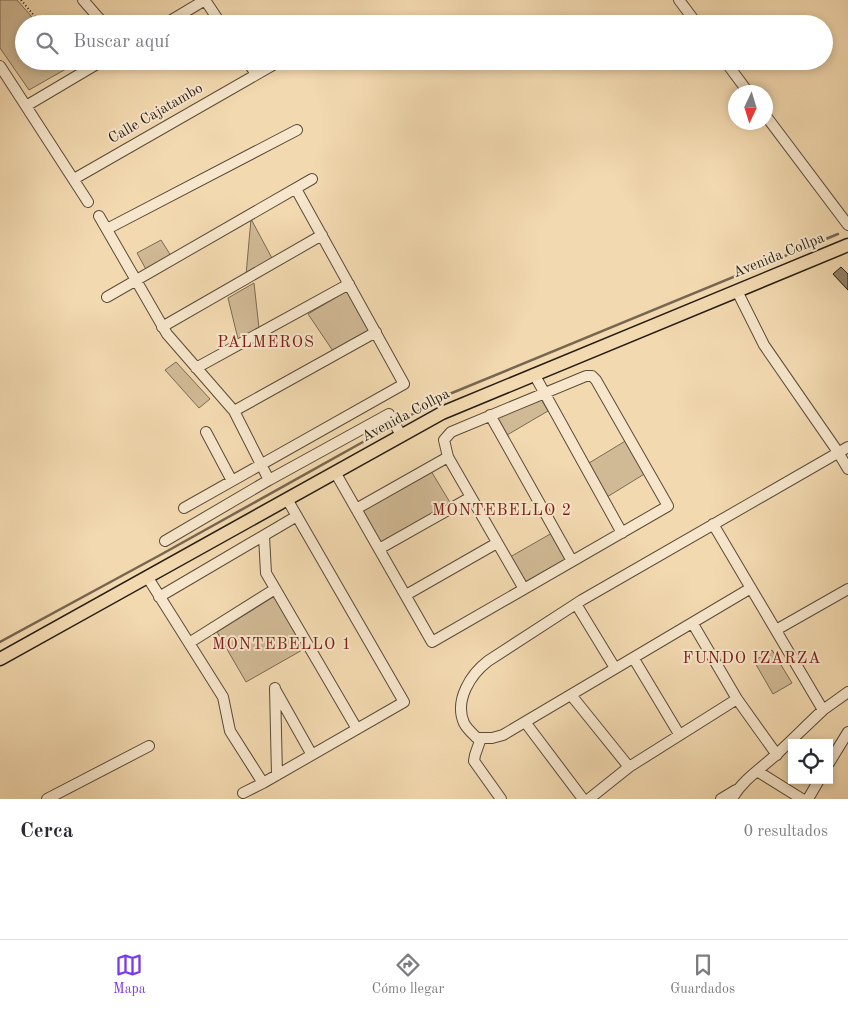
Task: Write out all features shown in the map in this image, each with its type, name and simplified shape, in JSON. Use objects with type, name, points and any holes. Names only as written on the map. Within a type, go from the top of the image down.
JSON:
[{"type":"main road","name":"Avenida Collpa","points":[[0,659],[442,413],[848,245]]},
{"type":"street","points":[[83,0],[96,15]]},
{"type":"street","points":[[180,15],[205,0],[216,15]]},
{"type":"street","points":[[679,0],[690,15]]},
{"type":"street","points":[[0,66],[88,202]]},
{"type":"street","points":[[26,106],[87,70]]},
{"type":"street","points":[[253,70],[256,74]]},
{"type":"street","name":"Calle Cajatambo","points":[[74,179],[263,70]]},
{"type":"street","points":[[732,70],[743,85]]},
{"type":"street","points":[[773,125],[848,225]]},
{"type":"street","points":[[107,229],[297,130]]},
{"type":"street","points":[[107,297],[312,179]]},
{"type":"street","points":[[184,508],[404,384],[296,189]]},
{"type":"street","points":[[99,216],[173,343],[234,411],[269,480]]},
{"type":"street","points":[[162,326],[322,235]]},
{"type":"street","points":[[196,368],[349,284]]},
{"type":"street","points":[[737,291],[764,345],[848,469]]},
{"type":"street","points":[[234,411],[376,332]]},
{"type":"street","points":[[534,374],[543,394],[622,533]]},
{"type":"street","points":[[335,472],[432,642],[622,533],[668,506],[592,376],[586,376],[490,415],[451,432],[444,440],[448,456],[524,589]]},
{"type":"street","points":[[165,541],[269,480],[389,414],[401,435]]},
{"type":"street","points":[[490,415],[572,561]]},
{"type":"street","points":[[206,432],[232,482]]},
{"type":"street","points":[[751,588],[504,735],[492,738],[477,738],[468,730],[462,716],[463,696],[470,680],[488,661],[576,604],[848,447]]},
{"type":"street","points":[[356,509],[448,456]]},
{"type":"street","points":[[379,550],[471,497]]},
{"type":"street","points":[[243,793],[404,702],[287,499]]},
{"type":"street","points":[[159,597],[297,516]]},
{"type":"street","points":[[713,524],[823,710]]},
{"type":"street","points":[[264,536],[266,573],[357,729]]},
{"type":"street","points":[[406,595],[497,542]]},
{"type":"street","points":[[148,578],[223,697],[230,731],[263,783]]},
{"type":"street","points":[[189,643],[276,589]]},
{"type":"street","points":[[776,630],[848,589]]},
{"type":"street","points":[[576,604],[614,668]]},
{"type":"street","points":[[693,624],[737,698],[777,755]]},
{"type":"street","points":[[634,659],[680,734]]},
{"type":"street","points":[[277,775],[274,688],[312,755]]},
{"type":"street","points":[[721,799],[734,795],[823,710],[848,692]]},
{"type":"street","points":[[571,695],[629,767]]},
{"type":"street","points":[[589,799],[629,767],[737,698]]},
{"type":"street","points":[[525,722],[583,799]]},
{"type":"street","points":[[833,756],[848,732]]},
{"type":"street","points":[[481,738],[474,761],[500,799]]},
{"type":"street","points":[[47,799],[149,746]]},
{"type":"street","points":[[757,771],[802,799]]},
{"type":"street","points":[[808,799],[817,784]]},
{"type":"path","points":[[21,0],[34,15]]},
{"type":"shaded area","points":[[0,0],[17,0],[30,15],[15,15],[15,70],[0,48]]},
{"type":"shaded area","points":[[15,70],[64,70],[29,90]]},
{"type":"shaded area","points":[[251,219],[273,260],[246,275]]},
{"type":"shaded area","points":[[161,240],[173,259],[148,273],[137,253]]},
{"type":"shaded area","points":[[254,283],[259,328],[238,339],[228,298]]},
{"type":"shaded area","points":[[349,290],[371,331],[333,351],[308,314]]},
{"type":"shaded area","points":[[176,362],[210,399],[199,408],[165,370]]},
{"type":"shaded area","points":[[541,399],[548,411],[507,435],[497,418]]},
{"type":"shaded area","points":[[627,440],[646,473],[607,497],[589,463]]},
{"type":"shaded area","points":[[431,471],[451,504],[381,544],[362,511]]},
{"type":"shaded area","points":[[552,533],[567,559],[525,582],[510,557]]},
{"type":"shaded area","points":[[275,596],[304,649],[246,682],[217,632]]},
{"type":"shaded area","points":[[772,650],[792,683],[773,694],[754,661]]},
{"type":"building","points":[[841,267],[848,274],[848,290],[833,274]]},
{"type":"waterway","points":[[402,420],[447,395],[838,234]]},
{"type":"waterway","points":[[0,642],[388,428]]},
{"type":"district","name":"PALMEROS","points":[[266,343]]},
{"type":"district","name":"MONTEBELLO 2","points":[[502,511]]},
{"type":"district","name":"MONTEBELLO 1","points":[[282,645]]},
{"type":"district","name":"FUNDO IZARZA","points":[[752,659]]}]
